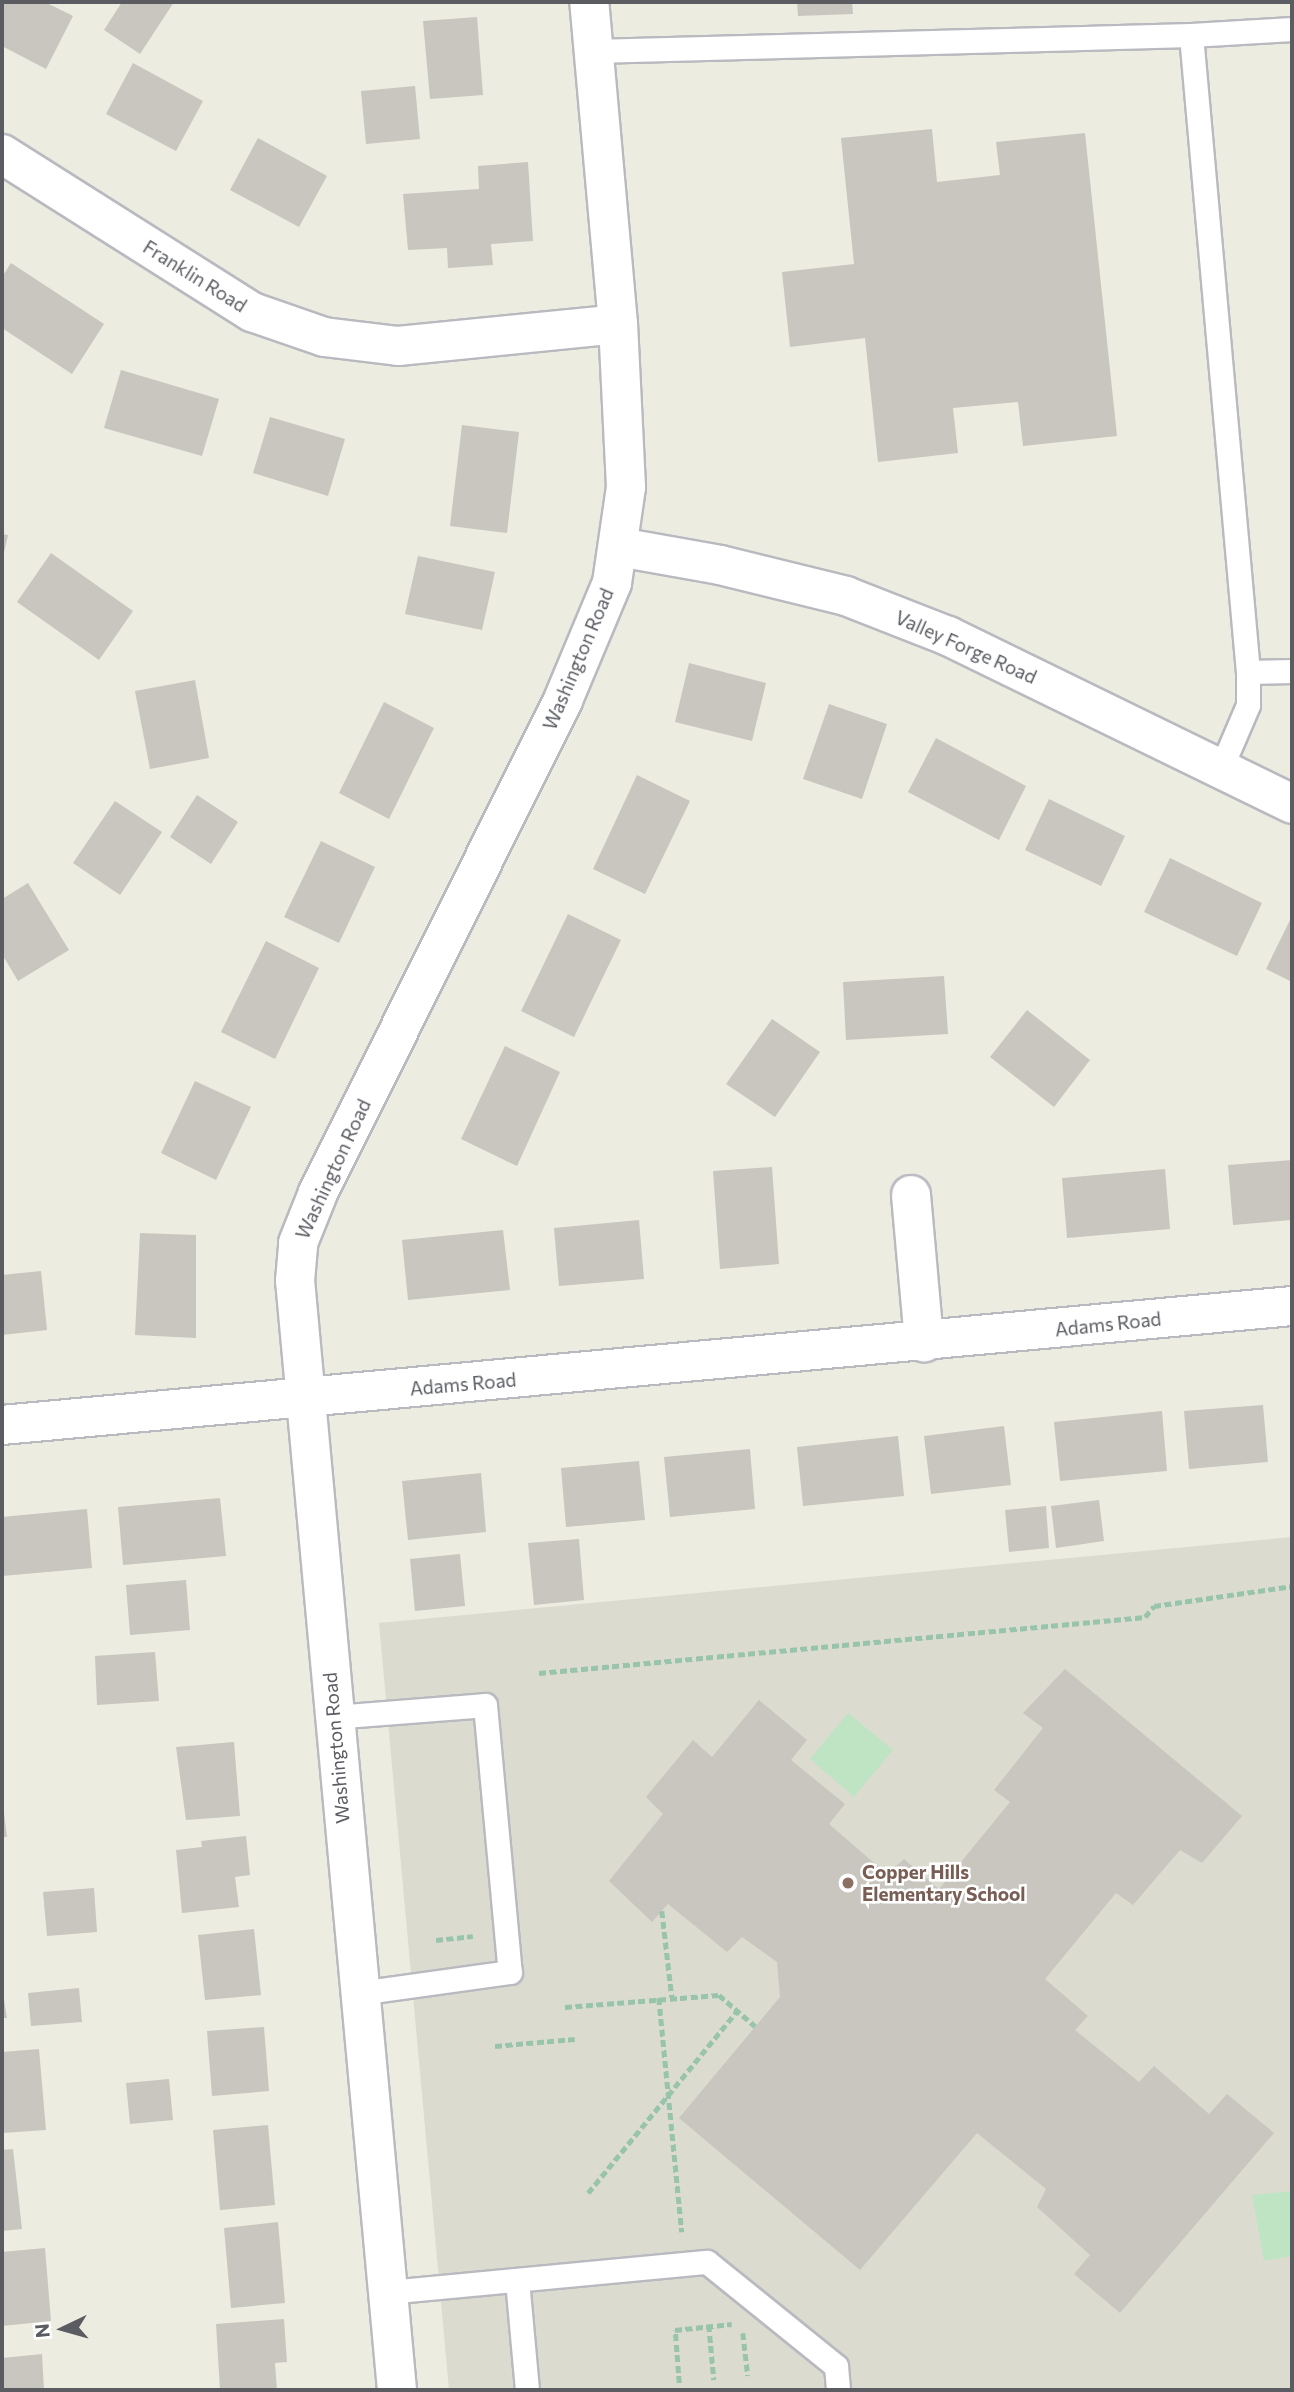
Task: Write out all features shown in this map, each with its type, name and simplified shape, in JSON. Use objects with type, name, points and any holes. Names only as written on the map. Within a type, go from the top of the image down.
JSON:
[{"type":"street","name":"Washington Road","points":[[397,2390],[303,1398],[295,1281],[298,1243],[325,1180],[593,635],[619,547],[626,487],[618,324],[589,2]]},
{"type":"street","name":"Franklin Road","points":[[2,153],[252,312],[324,337],[398,346],[618,324]]},
{"type":"street","name":"Valley Forge Road","points":[[619,547],[720,565],[846,596],[948,636],[1292,804]]},
{"type":"street","points":[[911,1195],[924,1342]]},
{"type":"street","name":"Adams Road","points":[[2,1425],[1292,1306]]},
{"type":"lane","points":[[593,51],[1191,35],[1292,29]]},
{"type":"lane","points":[[1191,35],[1248,672],[1248,705],[1221,768]]},
{"type":"lane","points":[[1248,672],[1292,671]]},
{"type":"lane","points":[[333,1717],[485,1705],[510,1972],[358,1993]]},
{"type":"lane","points":[[387,2292],[707,2262],[836,2366],[838,2390]]},
{"type":"lane","points":[[517,2280],[527,2390]]},
{"type":"path","points":[[539,1673],[1145,1617],[1154,1606],[1292,1586]]},
{"type":"path","points":[[662,1911],[672,1997]]},
{"type":"path","points":[[436,1940],[473,1936]]},
{"type":"path","points":[[565,2007],[719,1995],[755,2026]]},
{"type":"path","points":[[659,1998],[683,2237]]},
{"type":"path","points":[[588,2193],[737,2011]]},
{"type":"path","points":[[495,2046],[575,2039]]},
{"type":"path","points":[[679,2383],[675,2330],[709,2325],[742,2324],[748,2376]]},
{"type":"path","points":[[709,2325],[714,2380]]},
{"type":"shaded area","name":"Copper Hills Elementary School","points":[[1292,1537],[1292,2390],[449,2390],[379,1623]]},
{"type":"green space","points":[[848,1713],[893,1750],[854,1797],[810,1759]]},
{"type":"green space","points":[[1292,2191],[1292,2256],[1264,2261],[1252,2195]]},
{"type":"building","points":[[2,2],[45,2],[73,16],[46,69],[2,46]]},
{"type":"building","points":[[122,2],[174,2],[140,54],[104,30]]},
{"type":"building","points":[[797,2],[852,2],[853,14],[798,16]]},
{"type":"building","points":[[477,17],[483,95],[430,99],[423,21]]},
{"type":"building","points":[[133,63],[203,101],[176,151],[106,114]]},
{"type":"building","points":[[415,86],[420,139],[366,144],[361,91]]},
{"type":"building","points":[[932,129],[937,182],[1000,175],[996,142],[1085,133],[1117,436],[1023,446],[1018,402],[953,408],[958,453],[878,462],[865,338],[790,347],[782,272],[854,264],[841,138]]},
{"type":"building","points":[[258,138],[327,176],[299,227],[230,190]]},
{"type":"building","points":[[528,162],[533,241],[491,244],[493,265],[448,268],[447,248],[408,250],[403,194],[479,189],[478,166]]},
{"type":"building","points":[[11,263],[104,324],[72,374],[2,328],[2,277]]},
{"type":"building","points":[[121,370],[219,399],[202,456],[104,428]]},
{"type":"building","points":[[270,417],[345,439],[328,496],[253,473]]},
{"type":"building","points":[[462,425],[519,432],[507,533],[450,526]]},
{"type":"building","points":[[2,534],[8,535],[3,557],[2,557]]},
{"type":"building","points":[[51,553],[133,611],[99,660],[17,602]]},
{"type":"building","points":[[418,556],[495,572],[482,630],[405,614]]},
{"type":"building","points":[[689,663],[766,683],[752,741],[675,722]]},
{"type":"building","points":[[195,680],[209,758],[150,769],[135,691]]},
{"type":"building","points":[[384,702],[434,728],[389,819],[339,793]]},
{"type":"building","points":[[829,704],[887,724],[862,799],[803,779]]},
{"type":"building","points":[[936,738],[1026,786],[999,840],[908,792]]},
{"type":"building","points":[[637,775],[690,801],[645,894],[593,869]]},
{"type":"building","points":[[197,795],[238,822],[211,864],[170,837]]},
{"type":"building","points":[[1049,799],[1125,836],[1101,886],[1025,850]]},
{"type":"building","points":[[115,801],[162,832],[120,895],[73,863]]},
{"type":"building","points":[[321,841],[375,867],[339,943],[284,917]]},
{"type":"building","points":[[1170,858],[1262,903],[1237,956],[1144,912]]},
{"type":"building","points":[[28,883],[69,950],[18,981],[2,954],[2,899]]},
{"type":"building","points":[[568,914],[621,940],[574,1037],[521,1011]]},
{"type":"building","points":[[1292,916],[1292,982],[1266,969]]},
{"type":"building","points":[[266,941],[319,968],[275,1059],[221,1032]]},
{"type":"building","points":[[944,976],[948,1034],[846,1040],[843,982]]},
{"type":"building","points":[[1027,1010],[1090,1060],[1054,1107],[990,1057]]},
{"type":"building","points":[[772,1019],[820,1052],[775,1117],[726,1084]]},
{"type":"building","points":[[505,1046],[560,1072],[517,1166],[461,1139]]},
{"type":"building","points":[[195,1081],[251,1107],[216,1180],[161,1153]]},
{"type":"building","points":[[1292,1160],[1292,1220],[1233,1225],[1228,1165]]},
{"type":"building","points":[[772,1167],[779,1264],[720,1269],[713,1171]]},
{"type":"building","points":[[1165,1169],[1170,1229],[1067,1238],[1062,1178]]},
{"type":"building","points":[[639,1220],[644,1279],[559,1286],[554,1228]]},
{"type":"building","points":[[503,1230],[510,1290],[408,1300],[402,1240]]},
{"type":"building","points":[[140,1233],[196,1235],[196,1338],[135,1335]]},
{"type":"building","points":[[41,1271],[47,1330],[2,1335],[2,1275]]},
{"type":"building","points":[[1263,1405],[1268,1462],[1189,1469],[1184,1411]]},
{"type":"building","points":[[1162,1411],[1167,1471],[1060,1481],[1054,1422]]},
{"type":"building","points":[[1004,1426],[1011,1485],[931,1494],[924,1436]]},
{"type":"building","points":[[898,1436],[904,1496],[803,1506],[797,1447]]},
{"type":"building","points":[[750,1449],[755,1509],[670,1517],[664,1457]]},
{"type":"building","points":[[639,1461],[645,1520],[566,1527],[561,1468]]},
{"type":"building","points":[[481,1473],[486,1532],[408,1540],[402,1481]]},
{"type":"building","points":[[220,1498],[226,1556],[123,1565],[118,1507]]},
{"type":"building","points":[[1099,1500],[1104,1541],[1056,1548],[1051,1506]]},
{"type":"building","points":[[1046,1506],[1049,1548],[1009,1552],[1005,1510]]},
{"type":"building","points":[[87,1509],[92,1568],[2,1576],[2,1517]]},
{"type":"building","points":[[579,1539],[584,1600],[534,1605],[528,1543]]},
{"type":"building","points":[[460,1554],[465,1606],[415,1611],[410,1559]]},
{"type":"building","points":[[186,1580],[190,1630],[130,1635],[126,1585]]},
{"type":"building","points":[[155,1652],[159,1701],[97,1705],[95,1656]]},
{"type":"building","points":[[1065,1669],[1242,1816],[1202,1863],[1180,1850],[1133,1905],[1116,1893],[1045,1979],[1088,2016],[1075,2030],[1139,2082],[1154,2066],[1209,2114],[1227,2094],[1274,2133],[1120,2313],[1074,2274],[1090,2255],[1037,2207],[1046,2189],[977,2133],[860,2270],[679,2118],[780,1997],[777,1962],[742,1937],[727,1952],[668,1904],[652,1922],[609,1881],[663,1814],[646,1797],[693,1740],[712,1757],[759,1700],[807,1740],[791,1760],[845,1804],[829,1824],[887,1874],[904,1859],[939,1889],[1010,1802],[994,1790],[1043,1728],[1023,1713]]},
{"type":"building","points":[[234,1742],[240,1816],[186,1820],[176,1747]]},
{"type":"building","points":[[2,1796],[7,1837],[2,1837]]},
{"type":"building","points":[[246,1836],[250,1875],[235,1877],[239,1907],[182,1913],[176,1850],[202,1847],[201,1841]]},
{"type":"building","points":[[94,1888],[97,1932],[47,1936],[43,1892]]},
{"type":"building","points":[[254,1929],[261,1995],[205,2000],[198,1935]]},
{"type":"building","points":[[2,1987],[7,2018],[2,2018]]},
{"type":"building","points":[[79,1988],[82,2022],[31,2026],[28,1993]]},
{"type":"building","points":[[264,2027],[269,2091],[212,2096],[207,2031]]},
{"type":"building","points":[[39,2049],[46,2130],[2,2133],[2,2052]]},
{"type":"building","points":[[169,2079],[173,2120],[130,2124],[126,2083]]},
{"type":"building","points":[[268,2125],[275,2205],[220,2210],[213,2130]]},
{"type":"building","points":[[13,2149],[22,2229],[2,2231],[2,2150]]},
{"type":"building","points":[[278,2222],[285,2303],[231,2308],[224,2228]]},
{"type":"building","points":[[45,2248],[51,2321],[2,2326],[2,2252]]},
{"type":"building","points":[[284,2319],[287,2362],[275,2363],[277,2390],[220,2390],[216,2324]]},
{"type":"building","points":[[42,2354],[44,2390],[2,2390],[2,2358]]},
{"type":"place","name":"Copper Hills Elementary School","points":[[848,1883]]}]
